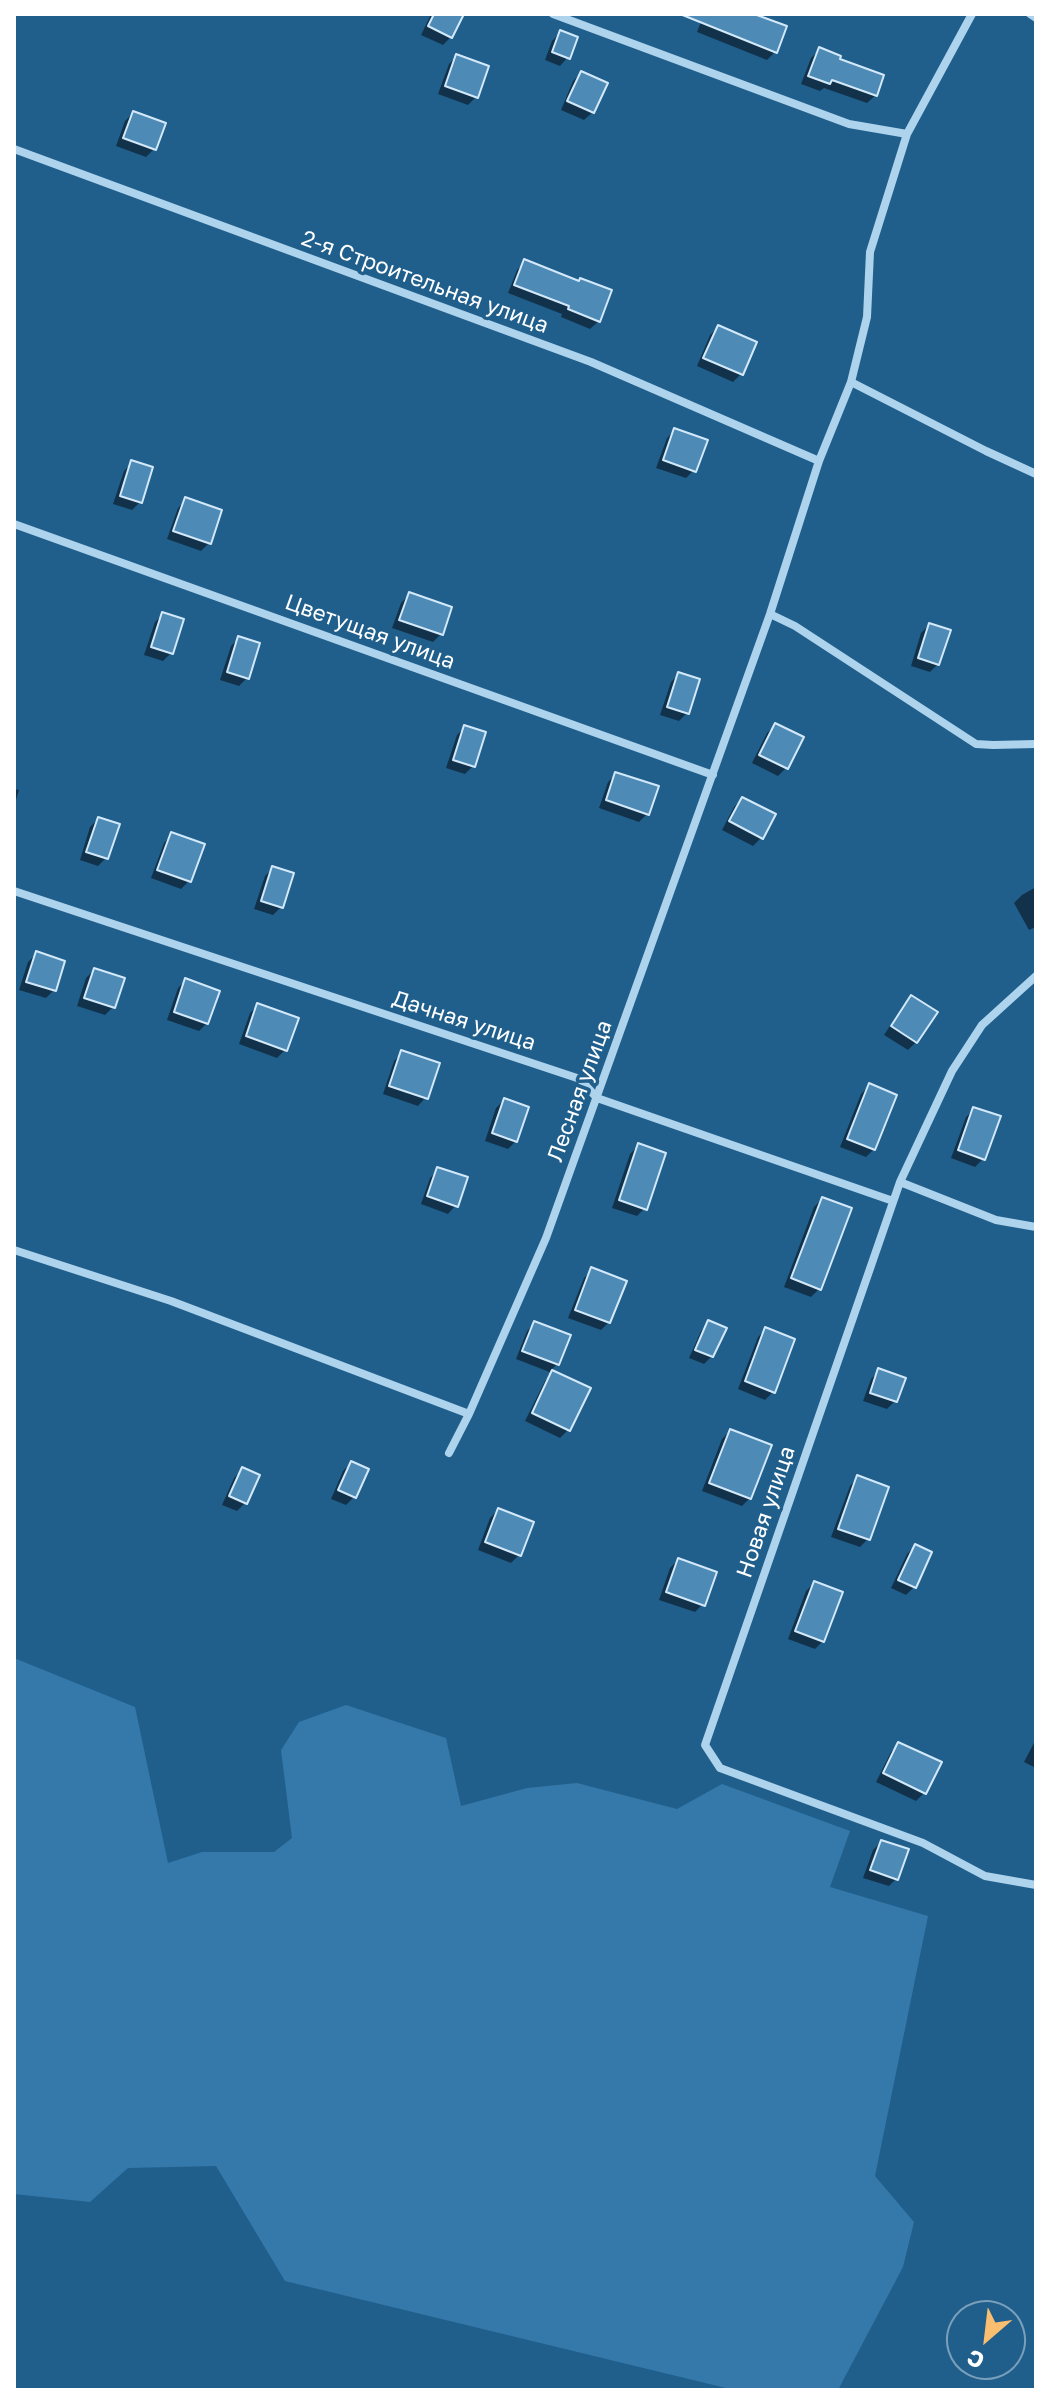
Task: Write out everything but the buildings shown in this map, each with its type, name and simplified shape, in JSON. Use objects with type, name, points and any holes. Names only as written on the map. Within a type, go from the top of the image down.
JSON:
[{"type":"street","points":[[553,14],[849,124],[907,134]]},
{"type":"street","name":"Лесная улица","points":[[449,1453],[546,1238],[770,614],[819,461],[851,382],[867,317],[870,252],[907,134],[972,14]]},
{"type":"street","points":[[1030,14],[1036,18]]},
{"type":"street","name":"2-я Строительная улица","points":[[14,149],[591,362],[819,461]]},
{"type":"street","points":[[851,382],[1036,474]]},
{"type":"street","name":"Цветущая улица","points":[[14,524],[713,775]]},
{"type":"street","points":[[770,614],[795,626],[976,744],[1036,744]]},
{"type":"street","name":"Дачная улица","points":[[14,891],[580,1079],[597,1098],[893,1201]]},
{"type":"street","points":[[893,1201],[952,1071],[982,1025],[1036,976]]},
{"type":"street","points":[[900,1182],[996,1220],[1036,1227]]},
{"type":"street","name":"Новая улица","points":[[893,1201],[705,1745],[720,1768],[923,1843],[985,1876],[1036,1885]]},
{"type":"street","points":[[14,1250],[171,1301],[469,1414]]},
{"type":"shaded area","points":[[14,1658],[135,1707],[168,1863],[202,1852],[274,1852],[292,1838],[281,1750],[299,1722],[346,1705],[446,1738],[461,1806],[527,1788],[577,1783],[677,1809],[722,1784],[850,1831],[830,1887],[928,1916],[875,2176],[914,2222],[903,2267],[838,2390],[734,2390],[285,2281],[216,2166],[128,2168],[90,2202],[14,2194]]}]
